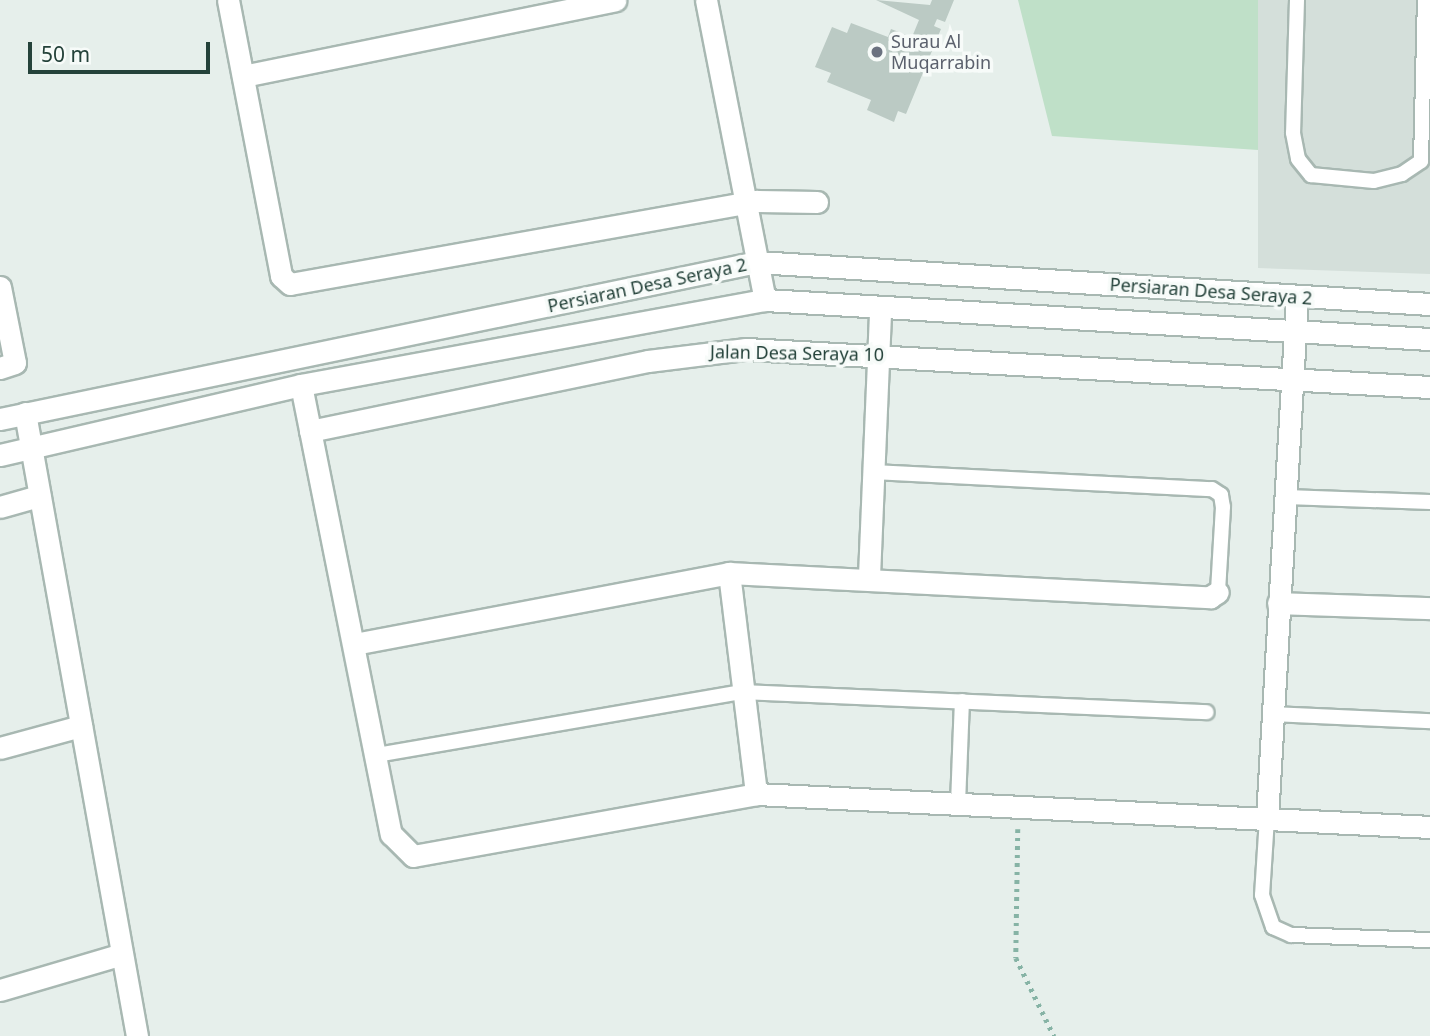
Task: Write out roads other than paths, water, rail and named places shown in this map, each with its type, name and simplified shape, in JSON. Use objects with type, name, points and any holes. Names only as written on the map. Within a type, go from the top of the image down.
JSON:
[{"type":"street","points":[[228,0],[281,276],[290,284],[747,203],[817,202]]},
{"type":"street","points":[[243,76],[615,0]]},
{"type":"street","points":[[706,0],[765,300]]},
{"type":"street","name":"Persiaran Desa Seraya 2","points":[[0,419],[757,262],[1430,304]]},
{"type":"street","points":[[0,287],[15,363],[0,368]]},
{"type":"street","points":[[1267,818],[1297,297]]},
{"type":"street","name":"Persiaran Desa Seraya 2","points":[[0,455],[301,385],[765,300],[880,310],[1430,339]]},
{"type":"street","points":[[869,576],[880,310]]},
{"type":"street","name":"Jalan Desa Seraya 10","points":[[310,431],[695,352],[878,354],[1430,387]]},
{"type":"street","points":[[301,385],[391,834],[402,850],[422,858],[756,794],[1430,827]]},
{"type":"street","points":[[25,413],[137,1036]]},
{"type":"street","points":[[0,507],[39,496]]},
{"type":"street","points":[[354,645],[729,573],[869,576],[1210,597],[1218,592]]},
{"type":"street","points":[[729,573],[756,794]]},
{"type":"street","points":[[1278,603],[1430,608]]},
{"type":"street","points":[[0,748],[81,726]]},
{"type":"street","points":[[0,990],[122,954]]},
{"type":"lane","points":[[1297,0],[1293,133],[1298,159],[1311,175],[1374,181],[1402,174],[1421,161],[1425,0]]},
{"type":"lane","points":[[873,472],[1212,489],[1221,495],[1223,508],[1218,592]]},
{"type":"lane","points":[[1286,497],[1430,502]]},
{"type":"lane","points":[[377,755],[743,692],[1207,712]]},
{"type":"lane","points":[[957,804],[962,701]]},
{"type":"lane","points":[[1273,714],[1430,721]]},
{"type":"lane","points":[[1267,818],[1262,895],[1273,927],[1291,935],[1430,940]]},
{"type":"place","name":"Surau Al Muqarrabin","points":[[877,52]]}]
